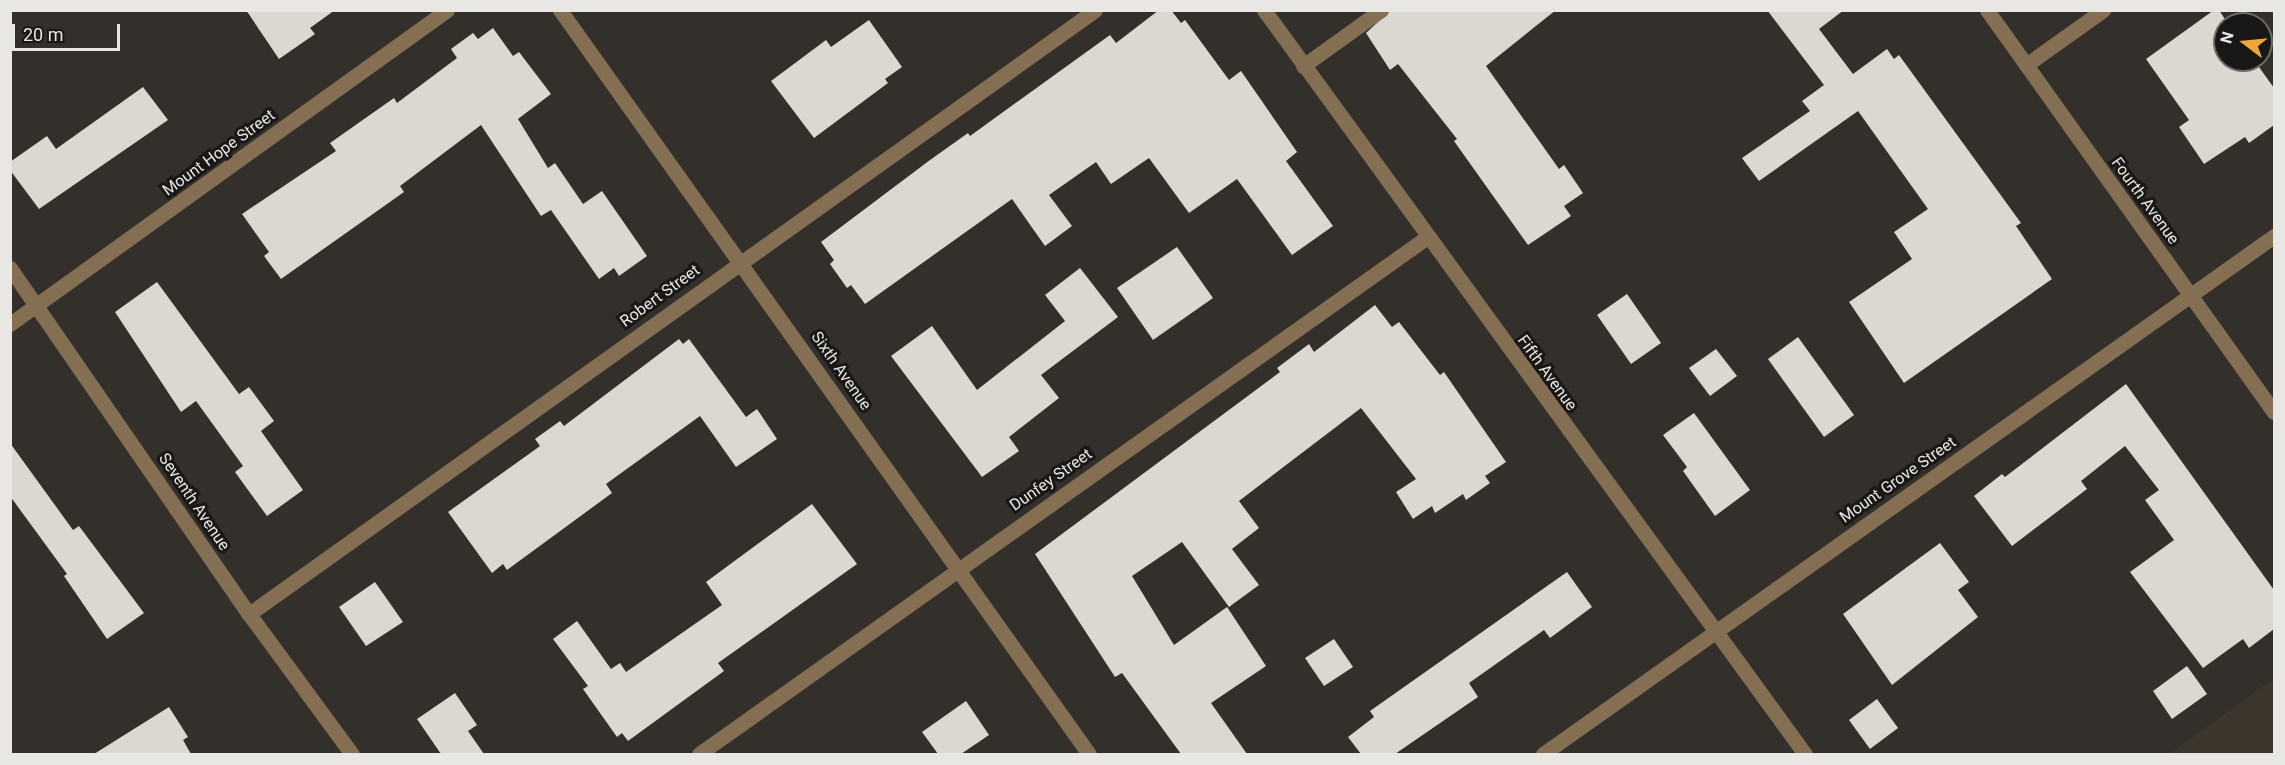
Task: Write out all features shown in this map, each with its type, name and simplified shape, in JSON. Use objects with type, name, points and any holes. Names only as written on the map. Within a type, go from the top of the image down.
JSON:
[{"type":"street","name":"Mount Hope Street","points":[[10,324],[447,10]]},
{"type":"street","name":"Sixth Avenue","points":[[561,10],[741,260],[1089,754]]},
{"type":"street","name":"Robert Street","points":[[249,614],[741,260],[1095,10]]},
{"type":"street","name":"Fifth Avenue","points":[[1264,10],[1426,238],[1713,633],[1805,754]]},
{"type":"street","points":[[1304,66],[1381,10]]},
{"type":"street","name":"Fourth Avenue","points":[[1987,10],[2274,412]]},
{"type":"street","points":[[2026,65],[2103,10]]},
{"type":"street","name":"Mount Grove Street","points":[[1543,754],[2274,236]]},
{"type":"street","name":"Dunfey Street","points":[[699,754],[1426,238]]},
{"type":"street","name":"Seventh Avenue","points":[[10,268],[38,305],[249,614],[352,754]]},
{"type":"shaded area","points":[[2274,678],[2274,754],[2169,754]]},
{"type":"building","points":[[246,10],[335,10],[310,28],[315,34],[279,59]]},
{"type":"building","points":[[1159,10],[1171,10],[1181,23],[1185,20],[1229,80],[1241,71],[1297,152],[1286,161],[1333,226],[1292,255],[1237,179],[1189,213],[1149,158],[1111,184],[1096,162],[1049,195],[1072,226],[1045,246],[1012,199],[865,304],[851,285],[847,288],[830,264],[834,260],[821,242],[930,160],[968,133],[970,136],[1110,35],[1116,43]]},
{"type":"building","points":[[1391,10],[1556,10],[1486,66],[1559,169],[1564,165],[1583,193],[1564,206],[1571,216],[1528,245],[1454,141],[1457,139],[1398,64],[1390,70],[1366,33]]},
{"type":"building","points":[[1767,10],[1844,10],[1819,29],[1853,74],[1887,49],[1894,59],[1899,55],[2021,223],[2016,226],[2052,279],[1904,383],[1849,302],[1912,259],[1894,232],[1928,209],[1858,111],[1759,181],[1742,158],[1810,111],[1802,101],[1824,85]]},
{"type":"building","points":[[2214,10],[2219,10],[2220,12],[2213,12],[2213,72],[2263,72],[2274,88],[2274,125],[2249,143],[2245,137],[2204,164],[2179,127],[2189,120],[2146,59]]},
{"type":"building","points":[[869,20],[902,67],[885,79],[888,83],[814,138],[771,81],[826,40],[831,47]]},
{"type":"building","points":[[493,28],[513,56],[519,52],[551,94],[518,119],[548,168],[555,163],[583,204],[602,191],[647,256],[619,276],[614,268],[599,279],[551,210],[541,216],[481,125],[400,186],[404,192],[281,279],[264,256],[269,252],[242,214],[336,151],[330,143],[394,98],[397,103],[457,58],[451,49],[473,33],[478,39]]},
{"type":"building","points":[[143,87],[168,120],[39,209],[10,170],[10,162],[47,136],[56,149]]},
{"type":"building","points":[[1177,247],[1213,298],[1153,340],[1117,288]]},
{"type":"building","points":[[1080,268],[1118,317],[1041,375],[1059,398],[1009,437],[1019,451],[982,477],[891,356],[932,326],[977,390],[1065,321],[1045,295]]},
{"type":"building","points":[[157,282],[239,394],[249,387],[274,421],[261,431],[303,490],[267,516],[235,472],[243,466],[196,401],[181,412],[115,312]]},
{"type":"building","points":[[1627,294],[1661,343],[1631,364],[1597,315]]},
{"type":"building","points":[[1375,305],[1392,327],[1399,322],[1440,375],[1444,372],[1506,462],[1485,476],[1490,483],[1466,500],[1463,494],[1435,513],[1432,506],[1413,519],[1396,492],[1416,479],[1361,408],[1239,501],[1259,528],[1232,549],[1259,585],[1229,607],[1182,542],[1132,576],[1174,645],[1227,607],[1266,666],[1211,703],[1247,754],[1181,754],[1122,673],[1115,677],[1035,554],[1280,372],[1277,368],[1309,344],[1314,352]]},
{"type":"building","points":[[1798,337],[1854,415],[1824,437],[1768,359]]},
{"type":"building","points":[[679,339],[683,344],[689,339],[746,417],[757,409],[777,439],[736,467],[700,416],[606,484],[612,493],[507,570],[503,564],[492,573],[448,512],[540,446],[535,439],[560,421],[564,426]]},
{"type":"building","points":[[1716,349],[1737,376],[1710,396],[1689,368]]},
{"type":"building","points":[[2126,384],[2274,590],[2274,629],[2249,648],[2243,639],[2203,668],[2130,572],[2174,540],[2145,500],[2159,490],[2125,446],[2081,481],[2087,489],[2012,546],[1974,496],[2002,474],[2005,477]]},
{"type":"building","points":[[1694,413],[1750,490],[1715,516],[1683,471],[1687,467],[1663,435]]},
{"type":"building","points":[[10,443],[73,530],[79,526],[144,613],[107,639],[64,576],[67,574],[10,496]]},
{"type":"building","points":[[812,504],[857,564],[718,663],[724,671],[628,741],[622,733],[617,737],[583,689],[588,686],[553,639],[577,621],[611,669],[620,663],[626,672],[722,605],[706,582]]},
{"type":"building","points":[[1940,543],[1969,582],[1958,590],[1978,617],[1892,685],[1843,614]]},
{"type":"building","points":[[1567,572],[1592,607],[1550,638],[1544,630],[1469,683],[1478,697],[1395,754],[1361,754],[1348,737],[1374,717],[1370,711]]},
{"type":"building","points":[[375,582],[403,622],[366,646],[339,607]]},
{"type":"building","points":[[1334,639],[1353,667],[1324,686],[1305,658]]},
{"type":"building","points":[[2187,666],[2207,694],[2172,719],[2153,691]]},
{"type":"building","points":[[455,693],[477,725],[468,731],[484,754],[441,754],[417,719]]},
{"type":"building","points":[[1877,699],[1898,728],[1870,749],[1849,720]]},
{"type":"building","points":[[966,701],[989,735],[961,754],[938,754],[922,732]]},
{"type":"building","points":[[169,707],[188,737],[183,740],[191,754],[94,754]]}]
